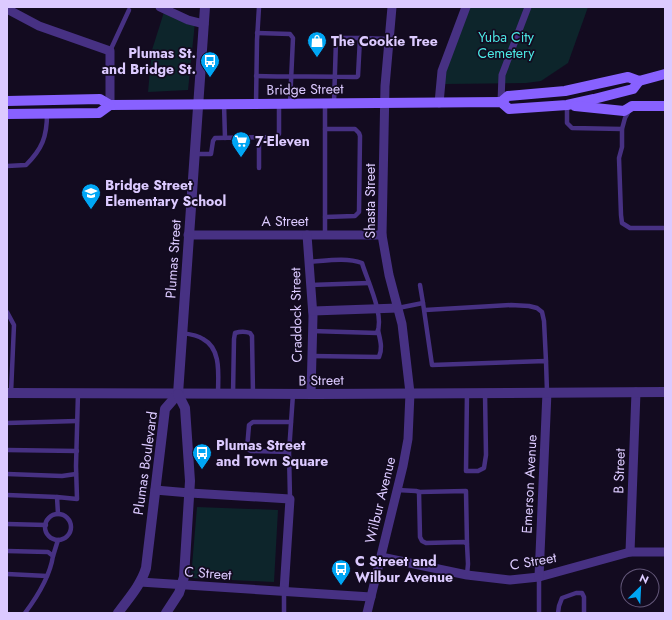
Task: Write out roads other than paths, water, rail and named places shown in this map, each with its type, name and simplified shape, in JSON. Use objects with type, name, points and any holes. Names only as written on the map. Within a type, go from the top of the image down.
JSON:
[{"type":"main road","name":"Bridge Street","points":[[7,100],[100,99],[110,105],[501,102],[508,96],[565,91],[628,77],[639,81],[665,74]]},
{"type":"main road","name":"Bridge Street","points":[[501,102],[509,109],[567,104],[601,98],[633,89],[639,81]]},
{"type":"main road","points":[[567,104],[588,108],[624,111],[632,106],[665,106]]},
{"type":"main road","name":"Bridge Street","points":[[7,114],[99,113],[110,105]]},
{"type":"street","points":[[160,7],[192,22],[204,24]]},
{"type":"street","name":"Plumas Street","points":[[178,394],[197,104],[205,7]]},
{"type":"street","name":"Shasta Street","points":[[392,7],[385,86],[382,235],[389,275],[402,324],[410,393]]},
{"type":"street","points":[[439,103],[442,71],[466,7]]},
{"type":"street","points":[[501,102],[502,75],[528,7]]},
{"type":"street","points":[[7,9],[39,26],[110,51],[110,105]]},
{"type":"street","name":"A Street","points":[[188,235],[382,235]]},
{"type":"street","name":"Craddock Street","points":[[306,235],[313,311],[311,394]]},
{"type":"street","points":[[313,311],[398,308]]},
{"type":"street","name":"Emerson Avenue","points":[[539,577],[547,392]]},
{"type":"street","name":"B Street","points":[[630,552],[636,392]]},
{"type":"street","name":"B Street","points":[[9,393],[311,394],[665,392]]},
{"type":"street","name":"Wilbur Avenue","points":[[367,613],[398,490],[408,439],[410,393]]},
{"type":"street","points":[[166,613],[182,585],[185,570],[190,493],[185,408],[178,394]]},
{"type":"street","name":"Plumas Boulevard","points":[[118,613],[140,582],[146,568],[166,409],[178,394]]},
{"type":"street","points":[[155,490],[290,499],[284,591]]},
{"type":"street","name":"C Street","points":[[380,557],[467,575],[510,580],[539,577],[630,552],[665,552]]},
{"type":"street","name":"C Street","points":[[140,582],[371,597]]},
{"type":"lane","points":[[256,104],[259,7]]},
{"type":"lane","points":[[110,51],[129,10]]},
{"type":"lane","points":[[257,33],[290,34],[293,38],[290,103]]},
{"type":"lane","points":[[325,235],[325,129],[335,76],[336,40],[337,38],[390,39]]},
{"type":"lane","points":[[256,76],[358,76],[360,38]]},
{"type":"lane","points":[[224,104],[225,138]]},
{"type":"lane","points":[[194,154],[211,154],[213,141],[215,138],[275,137],[279,134],[279,104]]},
{"type":"lane","points":[[567,104],[567,122],[572,128],[622,129]]},
{"type":"lane","points":[[632,106],[625,118],[622,129],[622,147],[619,158],[622,223],[630,228],[665,228]]},
{"type":"lane","points":[[7,166],[26,165],[36,155],[45,139],[47,114]]},
{"type":"lane","points":[[325,129],[355,129],[359,133],[360,143],[359,212],[355,216],[325,217]]},
{"type":"lane","points":[[259,138],[259,168]]},
{"type":"lane","points":[[309,262],[362,262],[378,309],[378,330],[382,351],[379,357],[312,356]]},
{"type":"lane","points":[[310,285],[369,283]]},
{"type":"lane","points":[[420,285],[425,310],[432,365],[546,361]]},
{"type":"lane","points":[[398,308],[423,303]]},
{"type":"lane","points":[[425,310],[511,305],[536,308],[542,312],[544,321],[547,392]]},
{"type":"lane","points":[[7,312],[14,325],[9,393]]},
{"type":"lane","points":[[312,331],[377,333],[378,330]]},
{"type":"lane","points":[[233,394],[235,333],[245,331],[252,336],[252,394]]},
{"type":"lane","points":[[182,333],[204,339],[211,346],[217,358],[218,394]]},
{"type":"lane","points":[[467,392],[466,471],[478,471],[484,468],[486,455],[484,393]]},
{"type":"lane","points":[[7,495],[77,499],[76,474],[78,393]]},
{"type":"lane","points":[[290,499],[289,452],[293,394]]},
{"type":"lane","points":[[7,423],[77,421]]},
{"type":"lane","points":[[289,452],[251,451],[247,449],[248,434],[249,425],[253,422],[291,422]]},
{"type":"lane","points":[[7,450],[77,451]]},
{"type":"lane","points":[[7,474],[62,476],[76,474]]},
{"type":"lane","points":[[398,490],[416,490],[419,492],[466,491],[467,575]]},
{"type":"lane","points":[[419,492],[420,537],[422,541],[426,543],[464,542],[467,544]]},
{"type":"lane","points":[[57,497],[58,514]]},
{"type":"lane","points":[[58,514],[66,516],[69,519],[71,527],[69,535],[62,540],[50,537],[47,534],[46,525],[50,518],[58,514]]},
{"type":"lane","points":[[7,524],[46,525]]},
{"type":"lane","points":[[24,613],[34,601],[47,576],[58,540]]},
{"type":"lane","points":[[7,551],[48,552],[53,556]]},
{"type":"lane","points":[[7,574],[47,576]]},
{"type":"lane","points":[[539,577],[539,613]]},
{"type":"lane","points":[[284,591],[284,613]]},
{"type":"lane","points":[[558,613],[562,598],[576,593],[582,593],[584,597],[584,613]]},
{"type":"place","name":"The Cookie Tree","points":[[317,58]]},
{"type":"place","name":"Plumas St. and Bridge St.","points":[[210,78]]},
{"type":"place","name":"7-Eleven","points":[[241,158]]},
{"type":"place","name":"Bridge Street Elementary School","points":[[91,210]]},
{"type":"place","name":"Plumas Street and Town Square","points":[[202,470]]},
{"type":"place","name":"C Street and Wilbur Avenue","points":[[341,586]]},
{"type":"park label","name":"Yuba City Cemetery","points":[[506,46]]}]
